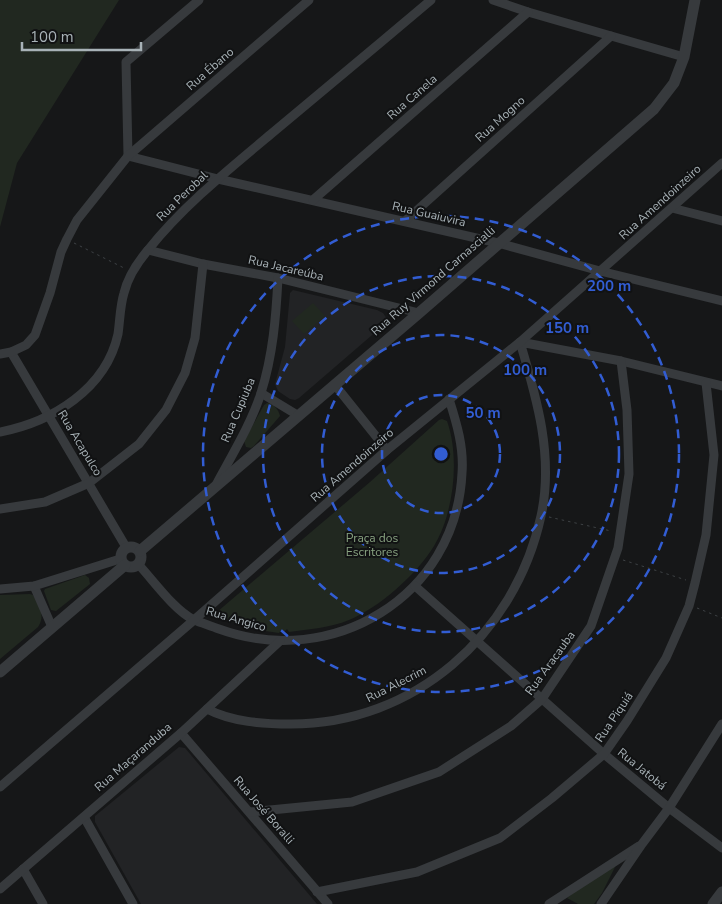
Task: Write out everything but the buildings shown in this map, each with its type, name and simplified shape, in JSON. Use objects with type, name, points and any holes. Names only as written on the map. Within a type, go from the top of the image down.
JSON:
[{"type":"street","points":[[128,156],[126,62],[198,0]]},
{"type":"street","name":"Rua Ébano","points":[[12,352],[26,345],[34,336],[50,293],[60,252],[77,220],[128,156],[309,0]]},
{"type":"street","name":"Rua Perobal","points":[[0,432],[49,417],[81,395],[98,377],[111,357],[118,335],[123,293],[132,272],[148,250],[173,222],[218,179],[431,0]]},
{"type":"street","points":[[493,0],[684,57]]},
{"type":"street","name":"Rua Ruy Virmond Carnascialli","points":[[140,551],[654,109],[674,83],[684,57],[695,0]]},
{"type":"street","name":"Rua Canela","points":[[313,200],[528,12]]},
{"type":"street","name":"Rua Mogno","points":[[405,221],[611,36]]},
{"type":"street","name":"Rua Guaiuvira","points":[[128,156],[218,179],[498,243],[600,272],[722,301]]},
{"type":"street","name":"Rua Amendoinzeiro","points":[[0,786],[194,620],[387,450],[520,342],[722,163]]},
{"type":"street","points":[[672,208],[722,221]]},
{"type":"street","name":"Rua Jacareúba","points":[[148,250],[203,264],[278,278],[418,313]]},
{"type":"street","points":[[0,510],[45,502],[89,483],[139,444],[166,410],[185,373],[195,338],[203,264]]},
{"type":"street","name":"Rua Cupiuba","points":[[214,488],[237,446],[262,393],[273,346],[278,278]]},
{"type":"street","points":[[520,342],[621,361],[722,386]]},
{"type":"street","name":"Rua Alecrim","points":[[207,709],[232,719],[282,724],[312,723],[366,713],[428,683],[453,665],[478,641],[501,610],[518,581],[529,556],[541,515],[544,490],[544,441],[536,398],[520,342]]},
{"type":"street","points":[[0,354],[12,352]]},
{"type":"street","name":"Rua Acapulco","points":[[12,352],[126,547]]},
{"type":"street","name":"Rua Aracauba","points":[[250,812],[352,802],[439,772],[511,726],[542,699],[591,626],[616,557],[622,533],[630,474],[627,410],[621,361]]},
{"type":"street","name":"Rua Piquiá","points":[[317,892],[417,872],[500,838],[552,798],[604,754],[627,722],[666,658],[689,606],[706,535],[714,455],[706,382]]},
{"type":"street","points":[[335,385],[387,450]]},
{"type":"street","points":[[262,393],[299,416]]},
{"type":"street","name":"Rua Angico","points":[[194,620],[236,634],[260,639],[280,641],[322,637],[356,626],[384,611],[415,586],[446,541],[453,525],[460,493],[462,473],[461,448],[457,425],[449,399]]},
{"type":"street","points":[[0,589],[34,586],[123,562],[132,567],[138,564],[141,558],[140,551],[135,547],[126,547],[121,552],[123,562]]},
{"type":"street","points":[[0,672],[123,562]]},
{"type":"street","points":[[138,564],[181,611],[194,620]]},
{"type":"street","points":[[34,586],[52,627]]},
{"type":"street","name":"Rua Jatobá","points":[[415,586],[604,754],[669,808],[722,848]]},
{"type":"street","name":"Rua Maçaranduba","points":[[2,883],[23,869],[181,733],[280,641]]},
{"type":"street","points":[[601,904],[669,808],[722,724]]},
{"type":"street","name":"Rua José Boralli","points":[[181,733],[328,904]]},
{"type":"street","points":[[84,817],[133,904]]},
{"type":"street","points":[[549,904],[562,901],[642,844]]},
{"type":"street","points":[[23,869],[43,904]]},
{"type":"street","points":[[714,904],[722,892]]},
{"type":"path","points":[[67,239],[132,272]]},
{"type":"path","points":[[541,515],[622,533]]},
{"type":"path","points":[[616,557],[695,583]]},
{"type":"path","points":[[689,606],[722,618]]},
{"type":"shaded area","points":[[293,290],[377,310],[383,313],[387,319],[386,323],[295,400],[278,391],[275,384],[285,347],[290,293]]},
{"type":"shaded area","points":[[179,747],[185,748],[317,904],[141,904],[95,822],[95,816]]},
{"type":"green space","points":[[0,0],[119,0],[17,163],[0,227]]},
{"type":"green space","points":[[313,303],[325,316],[304,334],[292,321]]},
{"type":"green space","points":[[267,403],[275,407],[280,416],[254,446],[251,448],[246,447],[244,441],[264,405]]},
{"type":"green space","name":"Praça dos Escritores","points":[[442,419],[447,421],[453,451],[453,485],[450,501],[441,533],[434,546],[408,579],[385,599],[361,615],[334,625],[289,632],[287,629],[284,632],[281,630],[279,633],[259,630],[218,618],[217,612]]},
{"type":"green space","points":[[85,575],[89,578],[90,584],[56,611],[51,610],[44,591],[45,589]]},
{"type":"green space","points":[[0,595],[33,595],[41,611],[40,623],[38,627],[0,659]]},
{"type":"green space","points":[[616,865],[602,893],[594,904],[578,904],[567,898],[587,882]]}]
